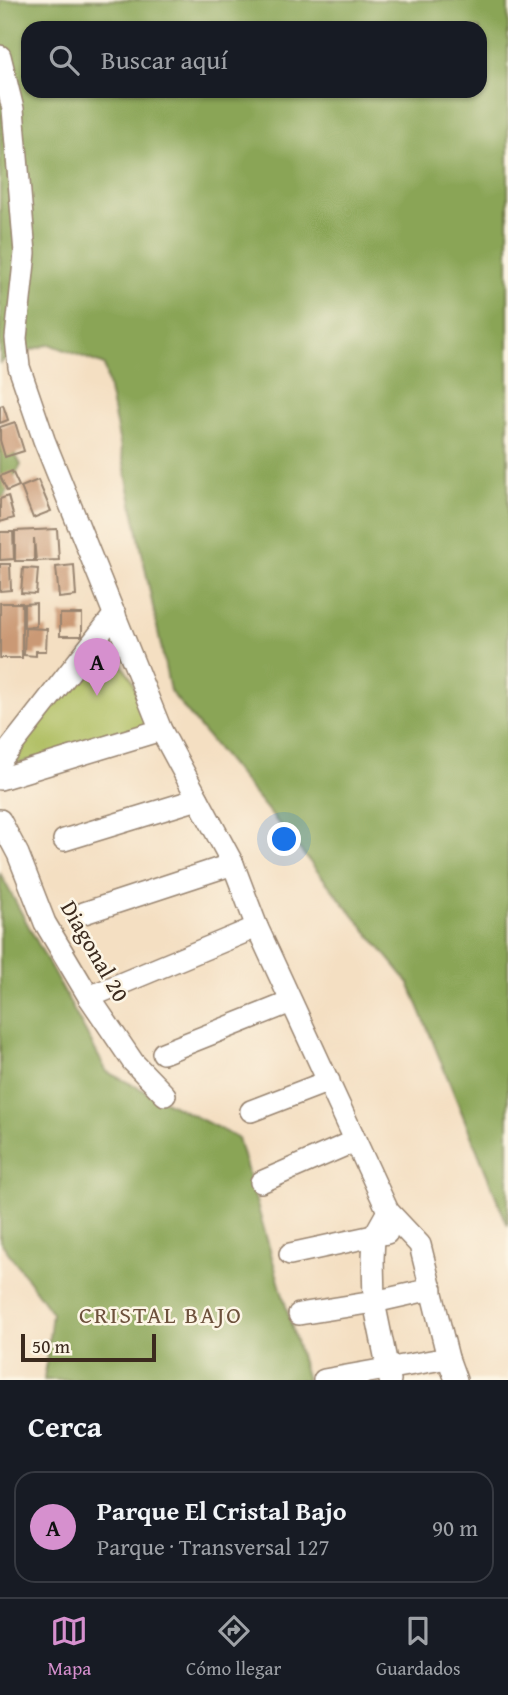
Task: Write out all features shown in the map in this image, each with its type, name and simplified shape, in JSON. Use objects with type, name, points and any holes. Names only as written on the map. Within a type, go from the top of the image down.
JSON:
[{"type":"street","points":[[0,56],[12,109],[25,253],[16,338],[19,367],[44,440],[161,730],[233,864],[257,928],[290,1002],[388,1211],[420,1245],[456,1380]]},
{"type":"street","points":[[0,761],[115,614]]},
{"type":"street","points":[[0,779],[161,730]]},
{"type":"street","points":[[64,839],[198,799]]},
{"type":"street","name":"Diagonal 20","points":[[0,820],[18,854],[45,923],[89,997],[133,1062],[165,1094]]},
{"type":"street","points":[[84,913],[233,864]]},
{"type":"street","points":[[89,997],[257,928]]},
{"type":"street","points":[[163,1053],[290,1002]]},
{"type":"street","points":[[251,1111],[329,1082]]},
{"type":"street","points":[[261,1182],[355,1141]]},
{"type":"street","points":[[388,1211],[374,1236],[374,1302],[388,1374]]},
{"type":"street","points":[[290,1254],[406,1229]]},
{"type":"street","points":[[299,1314],[432,1289]]},
{"type":"street","points":[[324,1380],[388,1374],[448,1358]]},
{"type":"green space","points":[[0,0],[508,0],[508,1226],[409,983],[170,691],[104,365],[50,344],[9,357],[0,363]]},
{"type":"green space","points":[[0,427],[21,465],[0,503]]},
{"type":"green space","points":[[103,638],[131,678],[149,728],[13,765],[20,750]]},
{"type":"green space","points":[[0,873],[107,1072],[238,1138],[307,1380],[44,1380],[52,1313],[0,1241]]},
{"type":"building","points":[[3,405],[8,420],[0,423],[0,406]]},
{"type":"building","points":[[15,422],[24,451],[5,457],[0,440],[0,427]]},
{"type":"building","points":[[12,471],[19,486],[7,491],[0,476]]},
{"type":"building","points":[[38,480],[51,511],[33,518],[21,487]]},
{"type":"building","points":[[8,496],[14,518],[0,522],[0,499]]},
{"type":"building","points":[[57,529],[59,560],[36,561],[34,538],[34,561],[15,561],[15,531]]},
{"type":"building","points":[[0,532],[13,532],[14,559],[0,560]]},
{"type":"building","points":[[0,564],[10,564],[11,590],[0,591]]},
{"type":"building","points":[[74,565],[76,596],[59,598],[56,567]]},
{"type":"building","points":[[23,568],[38,569],[36,594],[21,593]]},
{"type":"building","points":[[0,603],[22,603],[22,658],[0,658]]},
{"type":"building","points":[[36,603],[36,626],[24,627],[24,604]]},
{"type":"building","points":[[60,614],[82,614],[82,636],[60,636]]},
{"type":"building","points":[[25,628],[47,629],[46,651],[36,651],[36,656],[24,655]]},
{"type":"place","name":"Parque El Cristal Bajo","points":[[97,696]]},
{"type":"district","name":"CRISTAL BAJO","points":[[161,1315]]}]
